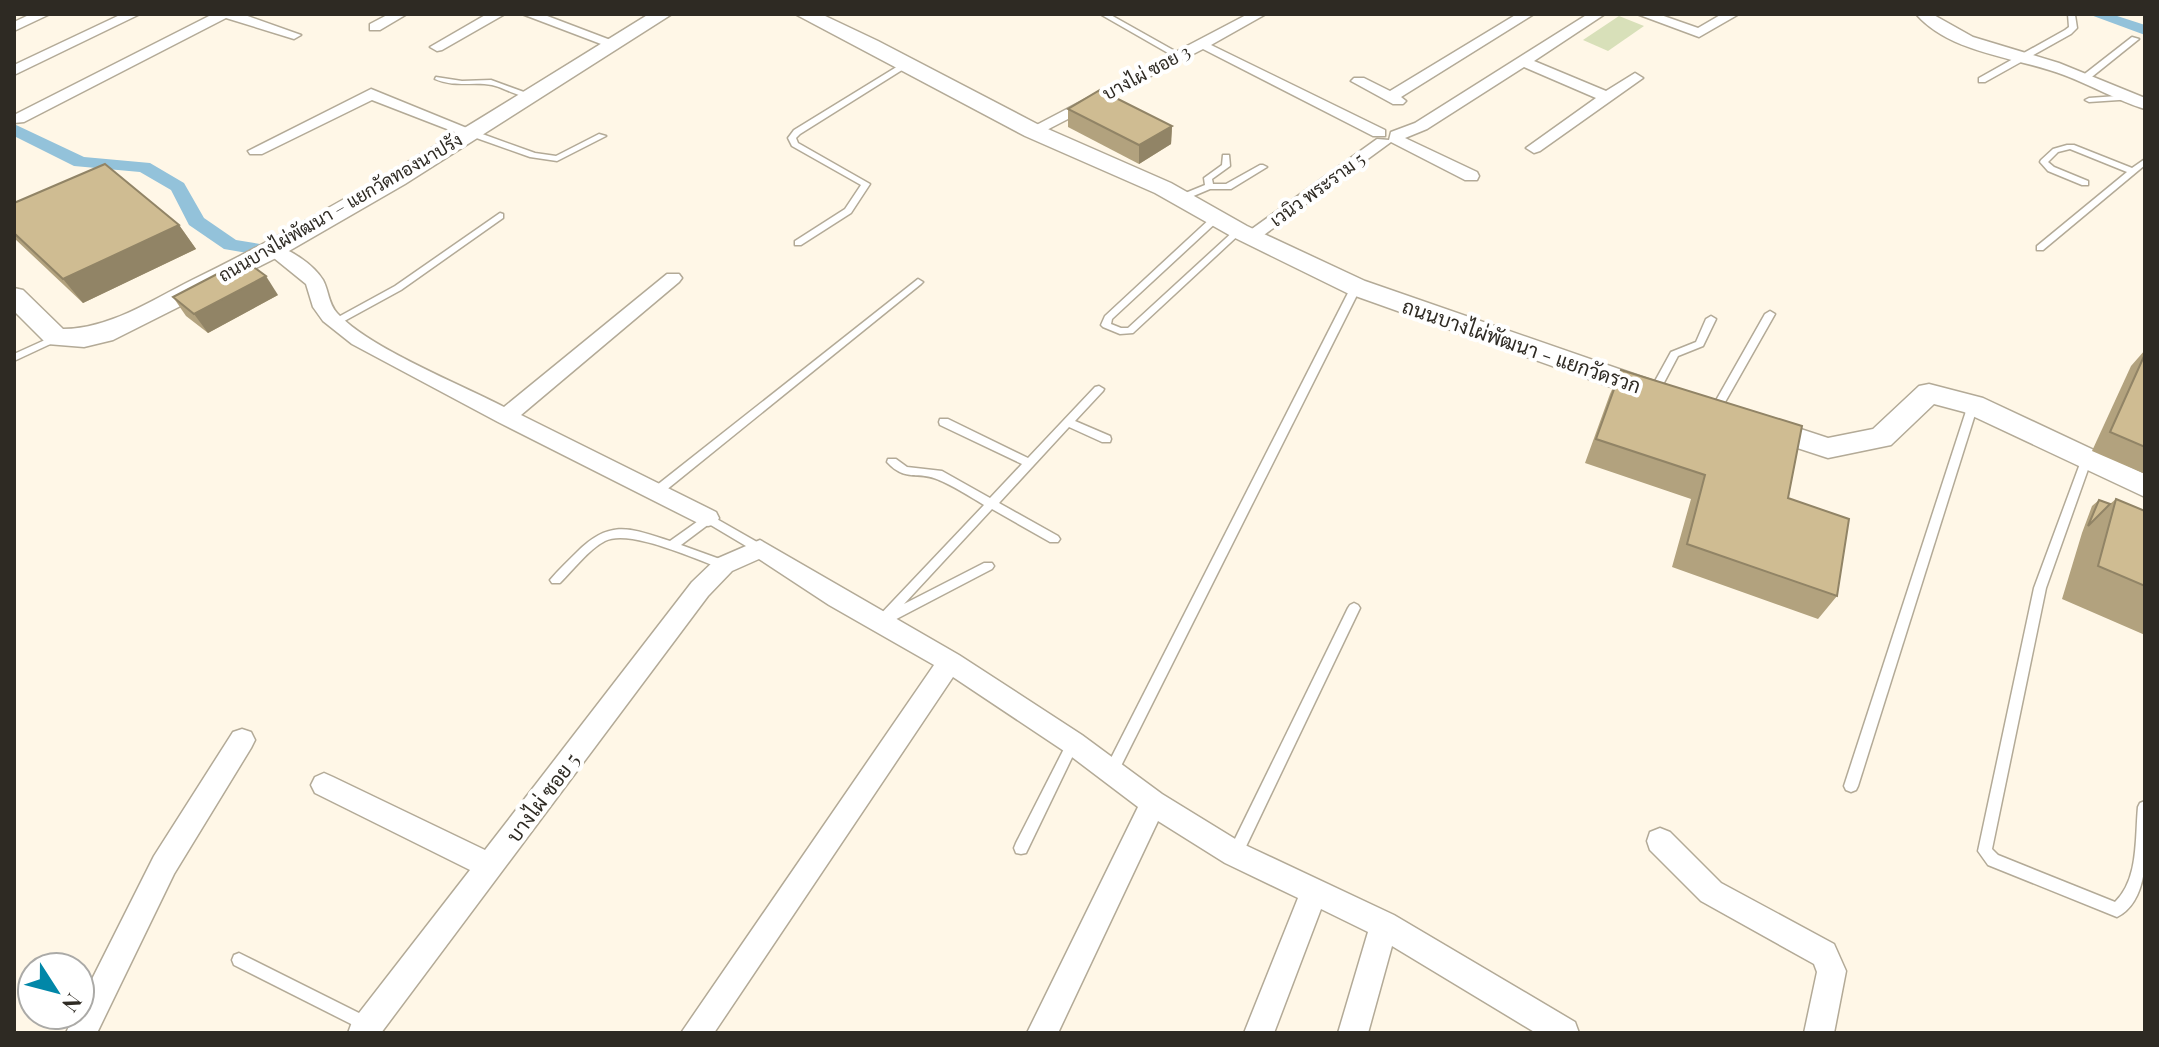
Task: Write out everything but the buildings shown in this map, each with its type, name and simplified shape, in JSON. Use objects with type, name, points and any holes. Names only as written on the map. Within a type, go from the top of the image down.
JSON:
[{"type":"street","points":[[14,27],[43,14]]},
{"type":"street","points":[[14,71],[133,14]]},
{"type":"street","points":[[18,119],[225,14],[294,35]]},
{"type":"street","points":[[375,27],[400,14]]},
{"type":"street","points":[[437,47],[498,14]]},
{"type":"street","points":[[529,14],[553,17],[614,44]]},
{"type":"street","name":"ถนนบางไผ่พัฒนา – แยกวัดทองนาปรัง","points":[[56,338],[104,334],[273,250],[471,133],[662,14]]},
{"type":"street","points":[[805,14],[1033,131]]},
{"type":"street","name":"บางไผ่ ซอย 3","points":[[1033,131],[1259,14]]},
{"type":"street","points":[[1359,81],[1394,99],[1527,14]]},
{"type":"street","name":"เวนิว พระราม 5","points":[[1235,228],[1389,137],[1421,126],[1598,14]]},
{"type":"street","points":[[1644,14],[1699,33],[1732,14]]},
{"type":"street","points":[[1923,14],[1941,27],[2023,59],[2085,78],[2138,101]]},
{"type":"street","points":[[1210,49],[1471,176]]},
{"type":"street","points":[[1524,62],[1608,98]]},
{"type":"street","points":[[1534,148],[1635,78]]},
{"type":"street","points":[[256,151],[371,94],[471,133]]},
{"type":"street","name":"ถนนบางไผ่พัฒนา - แยกวัดรวก","points":[[1033,131],[1181,198],[1356,287],[1684,402],[1828,448],[1881,438],[1929,393],[1973,405],[2086,461],[2145,486]]},
{"type":"street","points":[[273,250],[294,262],[315,282],[316,298],[334,323],[381,353],[708,518]]},
{"type":"street","points":[[505,417],[673,278]]},
{"type":"street","points":[[14,296],[56,338]]},
{"type":"street","points":[[724,565],[760,549],[879,623],[950,662],[1112,770],[1153,803],[1235,854],[1384,925],[1564,1033]]},
{"type":"street","name":"บางไผ่ ซอย 5","points":[[365,1029],[700,589],[724,565]]},
{"type":"street","points":[[696,1033],[950,662]]},
{"type":"street","points":[[81,1033],[164,865],[242,740]]},
{"type":"street","points":[[324,785],[490,866]]},
{"type":"street","points":[[1042,1033],[1153,803]]},
{"type":"street","points":[[1660,841],[1711,892],[1824,954],[1832,971],[1819,1033]]},
{"type":"street","points":[[1259,1033],[1314,892]]},
{"type":"street","points":[[1353,1033],[1384,925]]},
{"type":"lane","points":[[1104,14],[1178,55]]},
{"type":"lane","points":[[1982,80],[2073,28],[2071,15]]},
{"type":"lane","points":[[2085,78],[2135,39]]},
{"type":"lane","points":[[798,243],[848,211],[866,184],[795,144],[792,138],[906,65]]},
{"type":"lane","points":[[439,79],[462,83],[491,82],[531,96]]},
{"type":"lane","points":[[2089,100],[2138,101]]},
{"type":"lane","points":[[471,133],[533,155],[557,159],[602,136]]},
{"type":"lane","points":[[2085,183],[2051,169],[2044,162],[2065,146],[2132,171]]},
{"type":"lane","points":[[1209,186],[1208,178],[1226,166],[1226,157]]},
{"type":"lane","points":[[2040,248],[2145,161]]},
{"type":"lane","points":[[1181,198],[1209,186],[1228,187],[1263,167]]},
{"type":"lane","points":[[334,323],[398,288],[500,216]]},
{"type":"lane","points":[[1235,228],[1130,331],[1120,331],[1106,325],[1108,318],[1235,228]]},
{"type":"lane","points":[[656,492],[918,282]]},
{"type":"lane","points":[[1112,770],[1356,287]]},
{"type":"lane","points":[[1684,402],[1770,314]]},
{"type":"lane","points":[[1684,402],[1674,354],[1700,344],[1711,319]]},
{"type":"lane","points":[[14,358],[56,338]]},
{"type":"lane","points":[[879,623],[1099,389]]},
{"type":"lane","points":[[1851,786],[1973,405]]},
{"type":"lane","points":[[944,422],[1029,463]]},
{"type":"lane","points":[[1068,422],[1106,439]]},
{"type":"lane","points":[[2086,461],[2040,588],[1985,851],[1993,860],[2117,910],[2128,903],[2135,885],[2145,807]]},
{"type":"lane","points":[[892,462],[905,471],[938,474],[1054,539]]},
{"type":"lane","points":[[672,546],[708,518],[760,549]]},
{"type":"lane","points":[[556,580],[603,534],[625,531],[724,565]]},
{"type":"lane","points":[[879,623],[988,566]]},
{"type":"lane","points":[[1235,854],[1354,608]]},
{"type":"lane","points":[[1021,848],[1073,743]]},
{"type":"lane","points":[[239,960],[365,1029]]},
{"type":"green space","points":[[1619,16],[1644,26],[1608,51],[1583,40]]},
{"type":"waterway","points":[[2096,14],[2145,30]]},
{"type":"waterway","points":[[14,129],[80,162],[144,167],[178,187],[196,221],[231,245],[259,249]]}]
